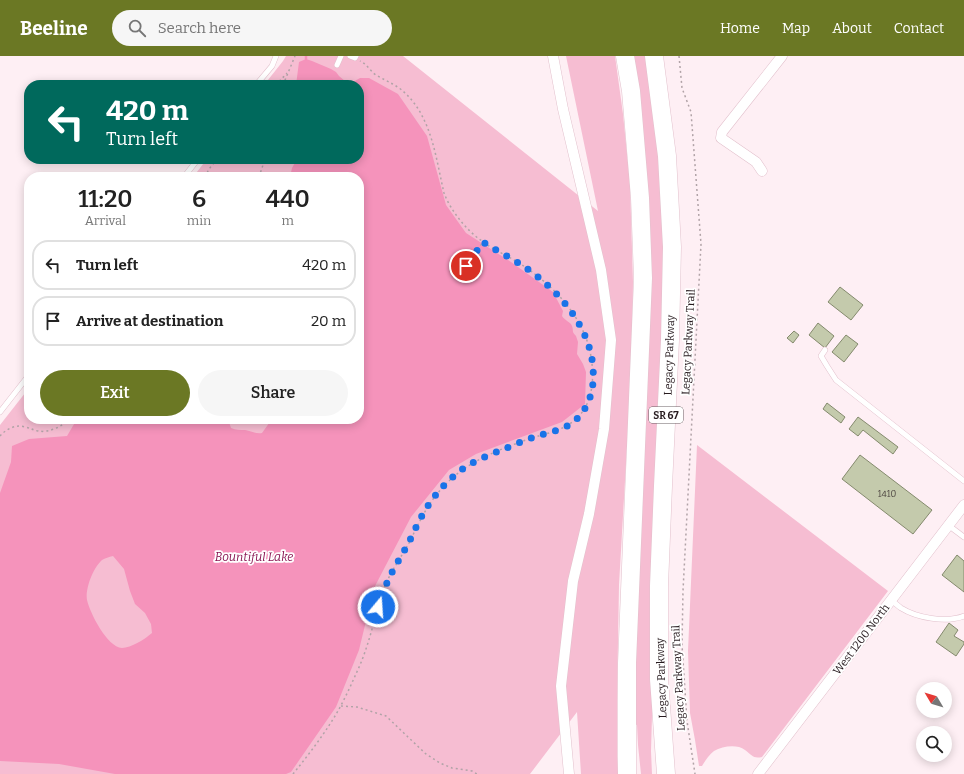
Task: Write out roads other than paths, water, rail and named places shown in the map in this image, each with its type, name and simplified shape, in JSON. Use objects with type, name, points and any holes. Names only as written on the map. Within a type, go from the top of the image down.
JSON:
[{"type":"highway","name":"SR 67","points":[[625,56],[631,91],[640,198],[643,278],[627,663],[628,774]]},
{"type":"highway","name":"Legacy Parkway","points":[[654,56],[667,156],[672,247],[670,340],[659,586],[659,679],[666,774]]},
{"type":"street","points":[[553,56],[562,109],[601,270],[611,340],[604,429],[589,514],[573,581],[561,686],[569,774]]},
{"type":"street","points":[[762,171],[756,162],[721,138],[722,132],[782,56]]},
{"type":"street","name":"West 1200 North","points":[[758,774],[964,505]]},
{"type":"lane","points":[[260,80],[272,66],[276,56]]},
{"type":"lane","points":[[336,65],[341,56]]},
{"type":"lane","points":[[188,172],[194,164]]},
{"type":"lane","points":[[825,350],[821,356],[836,380],[964,481]]},
{"type":"lane","points":[[0,412],[24,381]]},
{"type":"lane","points":[[948,525],[964,537]]},
{"type":"lane","points":[[891,600],[907,611],[932,619],[964,616]]},
{"type":"water","name":"Bountiful Lake","points":[[306,59],[331,69],[344,80],[297,80],[299,62]]},
{"type":"water","name":"Bountiful Lake","points":[[360,78],[369,78],[398,94],[427,136],[446,205],[466,233],[511,262],[553,292],[563,311],[562,316],[573,328],[573,332],[578,342],[577,354],[586,372],[585,404],[562,422],[476,454],[449,470],[411,517],[374,588],[359,650],[336,707],[291,772],[286,774],[115,774],[59,764],[0,761],[0,493],[11,462],[12,446],[29,439],[67,436],[74,424],[230,424],[231,428],[236,430],[262,433],[268,424],[364,424],[364,172],[291,172],[294,164],[364,164],[364,80],[356,80]],"holes":[[[113,556],[124,569],[135,604],[145,613],[151,624],[152,633],[134,645],[122,648],[111,642],[95,621],[87,600],[87,590],[93,573],[102,560]]]}]
